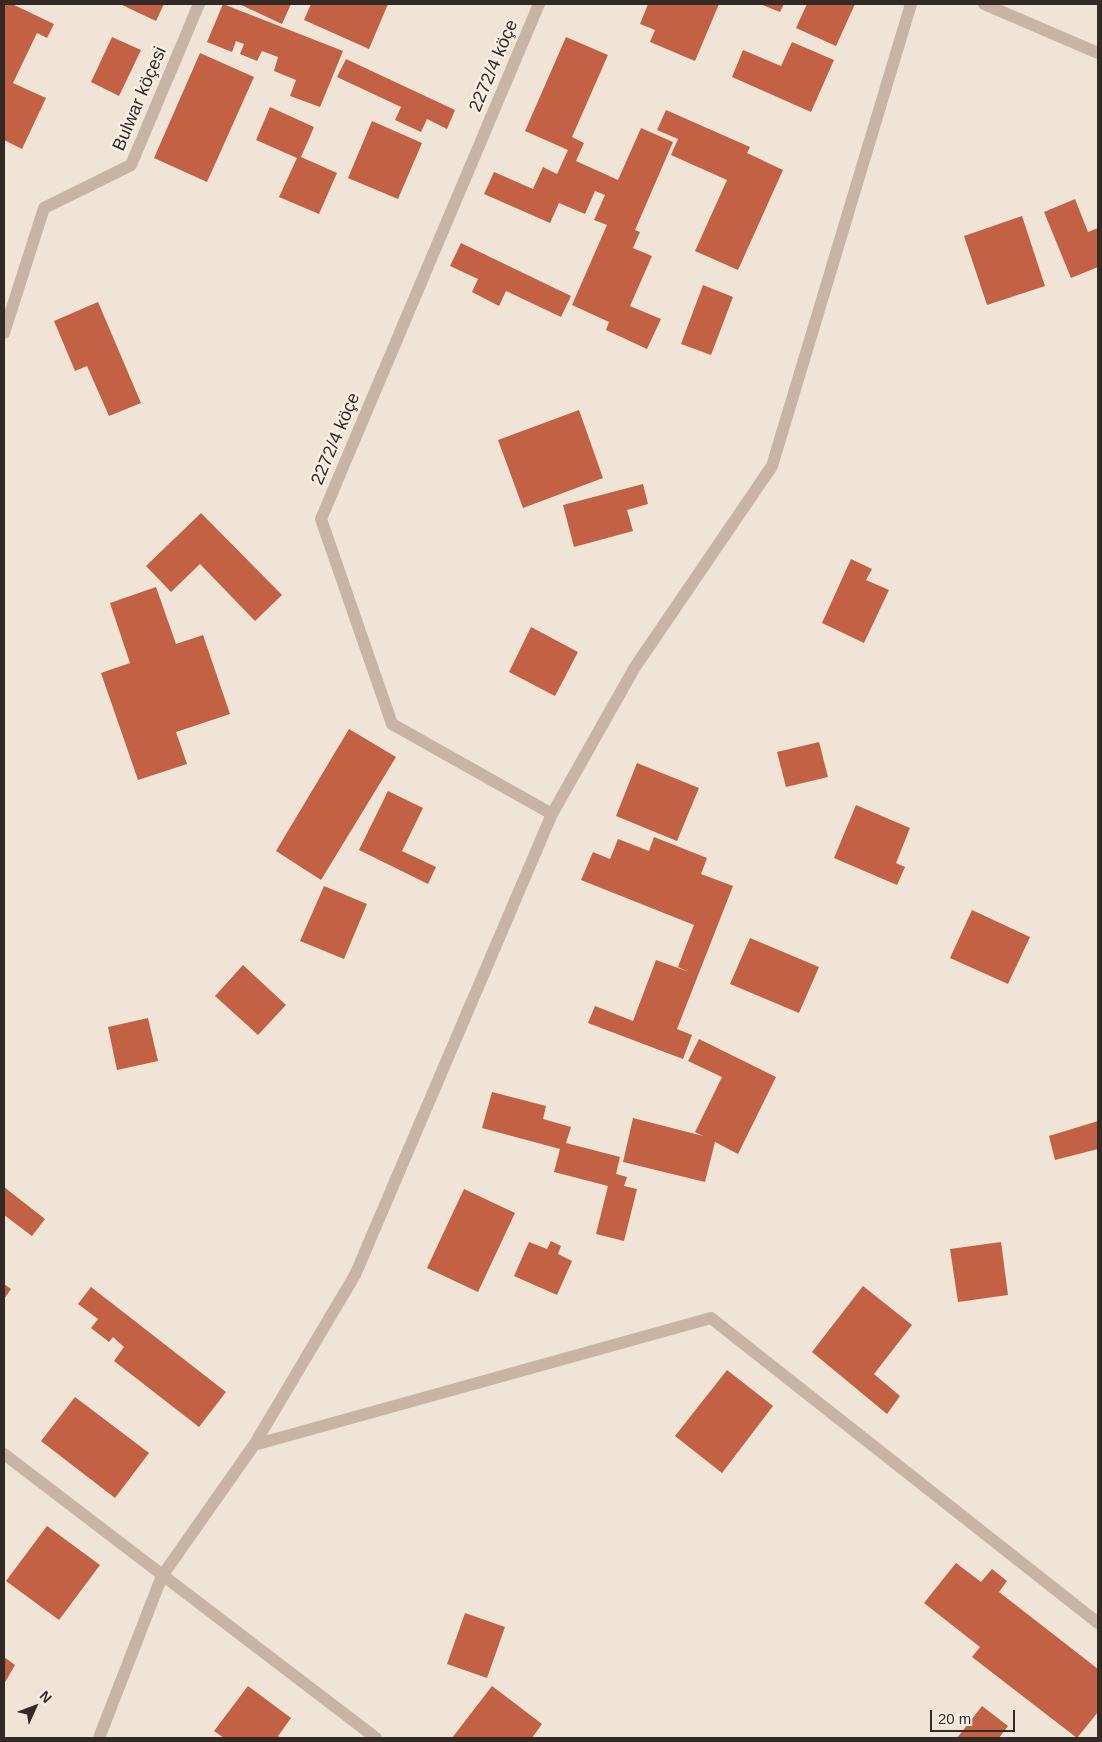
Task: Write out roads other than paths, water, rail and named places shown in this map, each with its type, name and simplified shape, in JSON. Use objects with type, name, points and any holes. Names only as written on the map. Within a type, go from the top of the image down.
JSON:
[{"type":"street","name":"Bulwar köçesi","points":[[4,333],[44,208],[131,165],[200,4]]},
{"type":"street","name":"2272/4 köçe","points":[[539,4],[321,519],[392,724],[552,814]]},
{"type":"street","points":[[99,1738],[162,1576],[254,1445],[355,1275],[552,814],[634,668],[772,466],[911,4]]},
{"type":"street","points":[[984,4],[1098,53]]},
{"type":"street","points":[[254,1445],[711,1318],[1098,1623]]},
{"type":"street","points":[[4,1454],[376,1738]]}]
